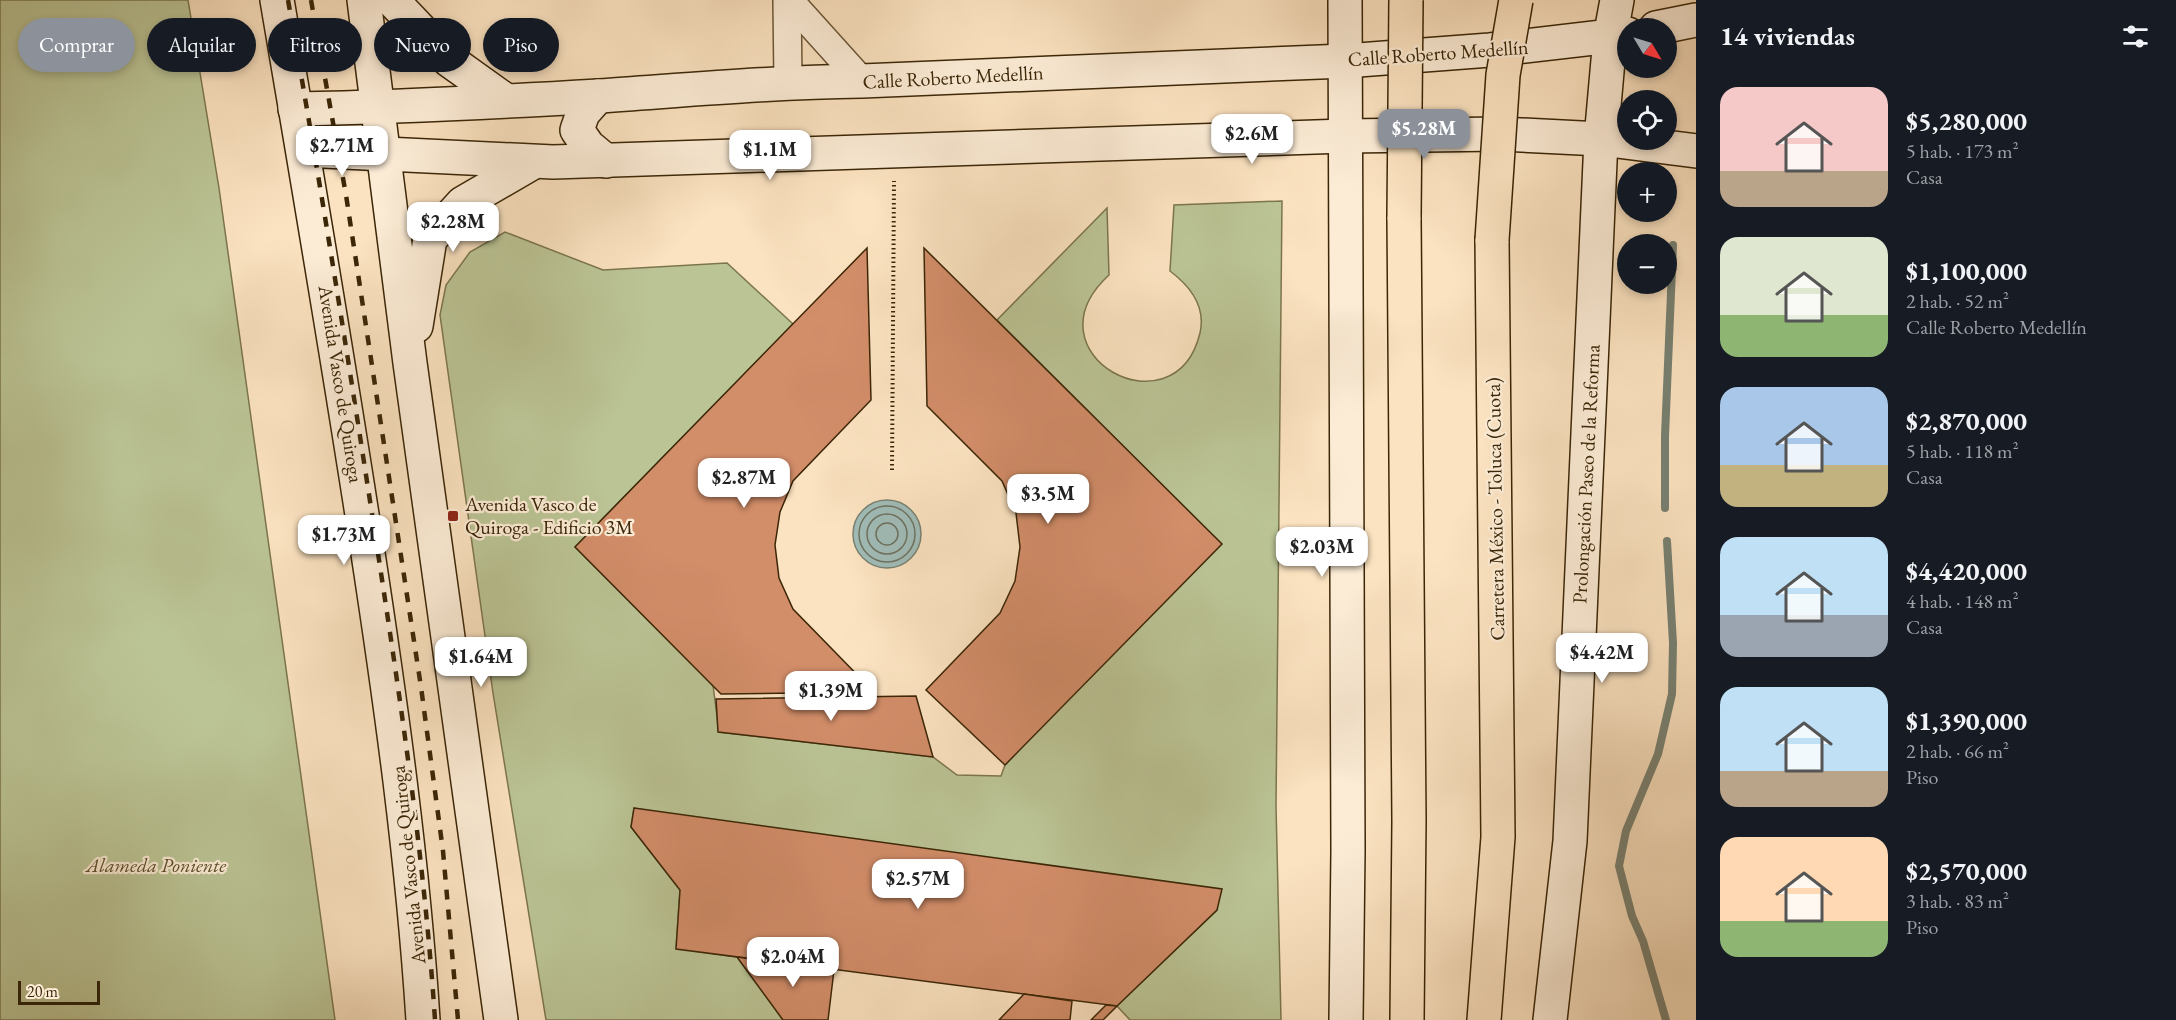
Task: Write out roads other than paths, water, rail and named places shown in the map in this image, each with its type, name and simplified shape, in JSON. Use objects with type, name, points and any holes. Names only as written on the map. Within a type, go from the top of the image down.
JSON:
[{"type":"highway","points":[[1406,0],[1404,217],[1407,1020]]},
{"type":"highway","name":"Carretera México - Toluca (Cuota)","points":[[1484,1020],[1498,837],[1492,240],[1503,75],[1516,0]]},
{"type":"main road","name":"Avenida Vasco de Quiroga","points":[[277,0],[339,364],[389,693],[419,950],[423,1020]]},
{"type":"main road","points":[[364,0],[410,363],[501,1020]]},
{"type":"main road","points":[[392,0],[449,60],[505,100]]},
{"type":"main road","points":[[1345,0],[1348,827],[1346,1020]]},
{"type":"main road","name":"Prolongación Paseo de la Reforma","points":[[1617,0],[1618,18]]},
{"type":"main road","points":[[1677,24],[1696,20]]},
{"type":"main road","name":"Calle Roberto Medellín","points":[[295,109],[598,96],[788,82],[1345,61],[1490,51],[1617,36]]},
{"type":"main road","name":"Prolongación Paseo de la Reforma","points":[[1550,1020],[1570,841],[1601,139],[1617,47]]},
{"type":"main road","points":[[598,96],[583,113],[577,130],[588,146],[606,160]]},
{"type":"main road","points":[[303,150],[532,163],[1345,136],[1502,134],[1601,139],[1696,151]]},
{"type":"main road","points":[[410,363],[430,239],[463,203],[532,163]]},
{"type":"street","points":[[788,0],[862,81]]},
{"type":"street","points":[[788,0],[788,82]]},
{"type":"water","points":[[887,500],[900,503],[911,510],[918,521],[921,534],[918,547],[911,558],[900,565],[887,568],[874,565],[863,558],[856,547],[853,534],[856,521],[863,510],[874,503]]},
{"type":"waterway","points":[[1665,508],[1665,436],[1671,294]]},
{"type":"waterway","points":[[1666,1020],[1643,941],[1632,916],[1619,866],[1626,831],[1658,754],[1672,694],[1673,643],[1667,541]]},
{"type":"railway","points":[[288,0],[343,329],[401,711],[424,896],[435,1020]]},
{"type":"railway","points":[[311,0],[346,195],[421,687],[443,851],[458,1020]]},
{"type":"place","name":"Avenida Vasco de Quiroga - Edificio 3M","points":[[453,516]]},
{"type":"park label","name":"Alameda Poniente","points":[[156,865]]}]
